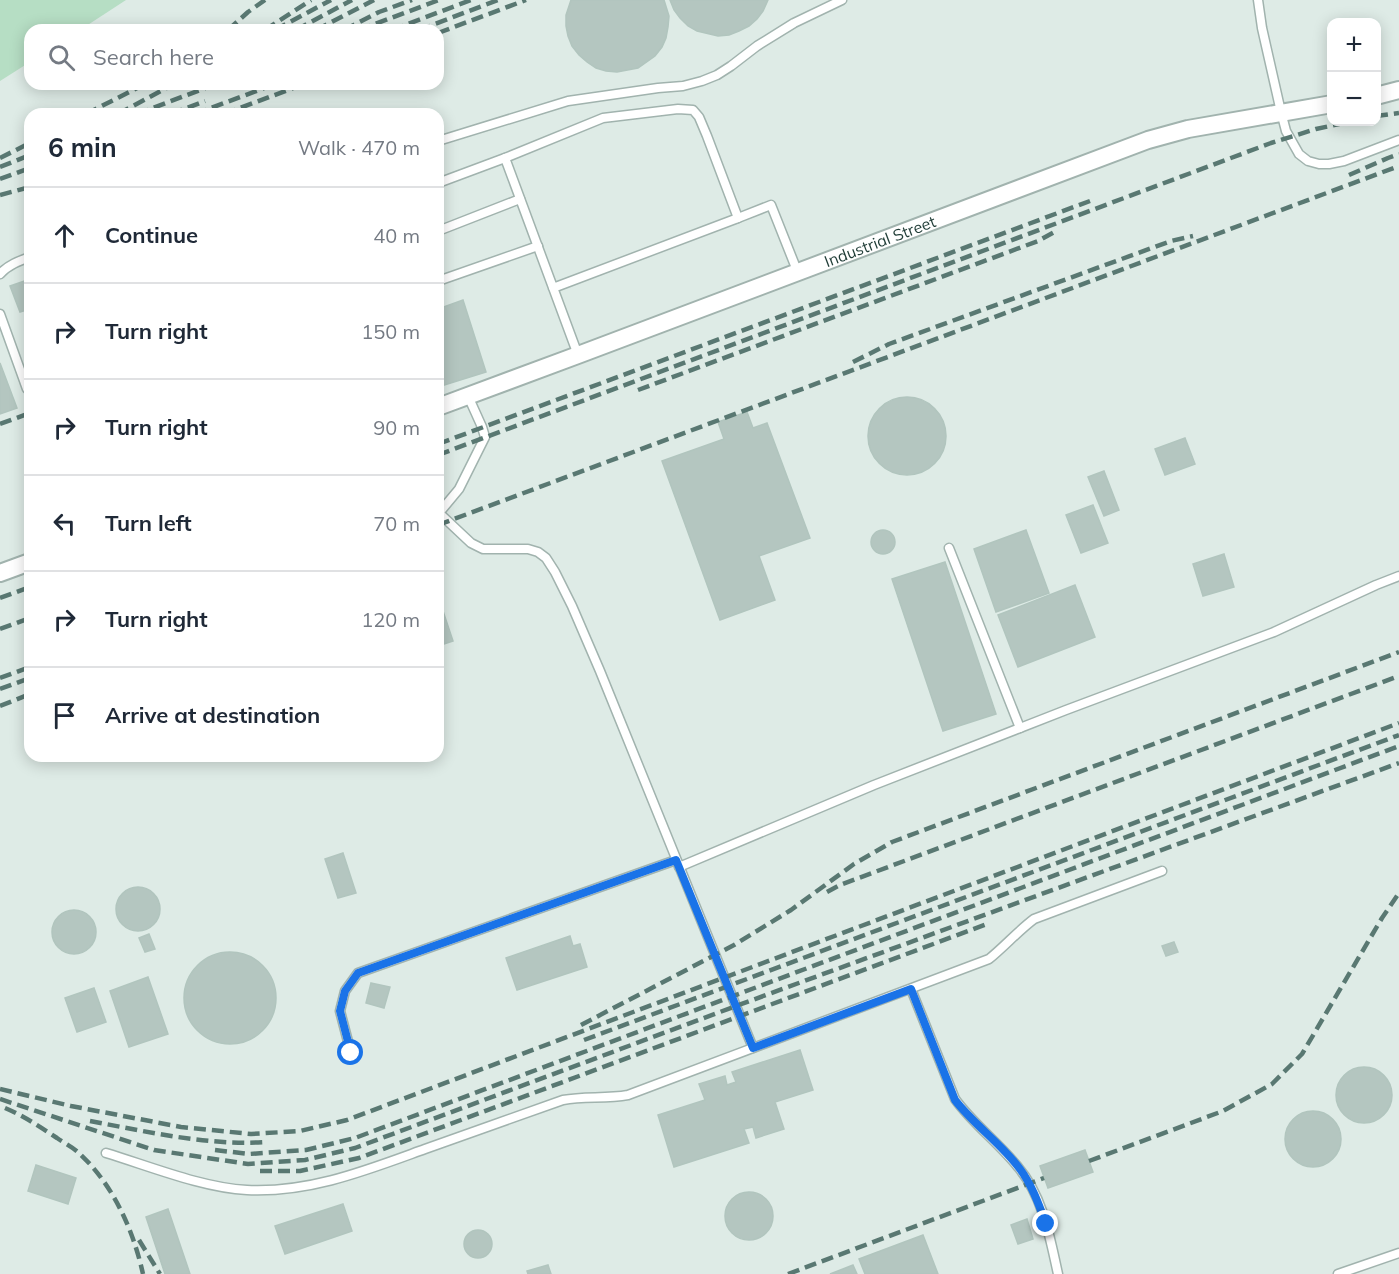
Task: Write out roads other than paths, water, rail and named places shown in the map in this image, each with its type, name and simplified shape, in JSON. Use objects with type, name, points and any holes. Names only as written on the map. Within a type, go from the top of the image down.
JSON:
[{"type":"street","points":[[1381,95],[1399,90]]},
{"type":"street","name":"Industrial Street","points":[[444,405],[1148,140],[1188,129],[1327,105]]},
{"type":"street","points":[[0,573],[24,564]]},
{"type":"lane","points":[[444,139],[568,100],[682,86],[702,81],[717,75],[794,23],[842,0]]},
{"type":"lane","points":[[1258,0],[1262,28],[1286,131],[1299,154],[1308,161],[1329,164],[1344,161],[1399,140]]},
{"type":"lane","points":[[444,181],[603,118],[678,109],[693,110],[699,117],[707,136],[738,218]]},
{"type":"lane","points":[[505,158],[578,355]]},
{"type":"lane","points":[[444,229],[520,200]]},
{"type":"lane","points":[[553,288],[771,205],[798,273]]},
{"type":"lane","points":[[444,279],[538,246]]},
{"type":"lane","points":[[0,274],[24,259]]},
{"type":"lane","points":[[0,314],[24,381]]},
{"type":"lane","points":[[444,506],[459,489],[485,437],[468,396]]},
{"type":"lane","points":[[444,517],[471,543],[483,549],[528,549],[546,558],[572,606],[753,1048]]},
{"type":"lane","points":[[950,548],[1020,728]]},
{"type":"lane","points":[[351,1053],[340,1011],[345,991],[358,973],[677,863],[1020,728],[1274,632],[1399,576]]},
{"type":"lane","points":[[106,1153],[177,1176],[216,1186],[246,1190],[281,1190],[352,1175],[563,1100],[628,1095],[911,989],[989,959],[1022,927],[1034,920],[1162,871]]},
{"type":"lane","points":[[911,989],[955,1100],[1018,1167],[1030,1183],[1046,1224],[1058,1274]]},
{"type":"lane","points":[[1338,1274],[1399,1253]]},
{"type":"railway","points":[[235,24],[265,0]]},
{"type":"railway","points":[[274,24],[311,0]]},
{"type":"railway","points":[[286,24],[331,0]]},
{"type":"railway","points":[[307,24],[352,0]]},
{"type":"railway","points":[[328,24],[374,0]]},
{"type":"railway","points":[[356,24],[379,12],[412,0]]},
{"type":"railway","points":[[375,24],[439,0]]},
{"type":"railway","points":[[408,24],[471,0]]},
{"type":"railway","points":[[435,24],[498,0]]},
{"type":"railway","points":[[444,31],[526,0]]},
{"type":"railway","points":[[98,108],[133,90]]},
{"type":"railway","points":[[129,108],[163,90]]},
{"type":"railway","points":[[153,108],[200,90]]},
{"type":"railway","points":[[211,108],[259,90]]},
{"type":"railway","points":[[240,108],[288,90]]},
{"type":"railway","points":[[187,108],[205,101]]},
{"type":"railway","points":[[1381,115],[1399,113]]},
{"type":"railway","points":[[444,453],[1271,143],[1330,126]]},
{"type":"railway","points":[[0,158],[24,146]]},
{"type":"railway","points":[[1349,175],[1399,154]]},
{"type":"railway","points":[[0,167],[24,157]]},
{"type":"railway","points":[[444,523],[1399,166]]},
{"type":"railway","points":[[0,179],[24,170]]},
{"type":"railway","points":[[0,195],[24,189]]},
{"type":"railway","points":[[444,442],[1090,201]]},
{"type":"railway","points":[[638,390],[1038,241],[1058,230]]},
{"type":"railway","points":[[853,362],[889,344],[1171,241],[1193,236]]},
{"type":"railway","points":[[0,424],[24,415]]},
{"type":"railway","points":[[0,598],[24,589]]},
{"type":"railway","points":[[0,629],[24,620]]},
{"type":"railway","points":[[581,1025],[734,945],[791,910],[854,864],[892,842],[1399,652]]},
{"type":"railway","points":[[0,678],[24,669]]},
{"type":"railway","points":[[827,892],[840,885],[1399,676]]},
{"type":"railway","points":[[0,689],[24,680]]},
{"type":"railway","points":[[0,706],[24,696]]},
{"type":"railway","points":[[0,1089],[71,1106],[181,1127],[251,1134],[300,1131],[347,1120],[1399,723]]},
{"type":"railway","points":[[584,1040],[1399,735]]},
{"type":"railway","points":[[215,1150],[249,1154],[306,1150],[355,1138],[1399,746]]},
{"type":"railway","points":[[0,1099],[154,1150],[248,1164],[305,1160],[355,1148],[1399,763]]},
{"type":"railway","points":[[1089,1161],[1223,1111],[1272,1084],[1302,1054],[1399,893]]},
{"type":"railway","points":[[260,1171],[300,1171],[359,1158],[987,924]]},
{"type":"railway","points":[[5,1108],[71,1147],[92,1166],[120,1209],[134,1241],[143,1274]]},
{"type":"railway","points":[[90,1121],[201,1140],[268,1142]]},
{"type":"railway","points":[[788,1274],[1044,1178]]},
{"type":"railway","points":[[139,1240],[160,1274]]}]
